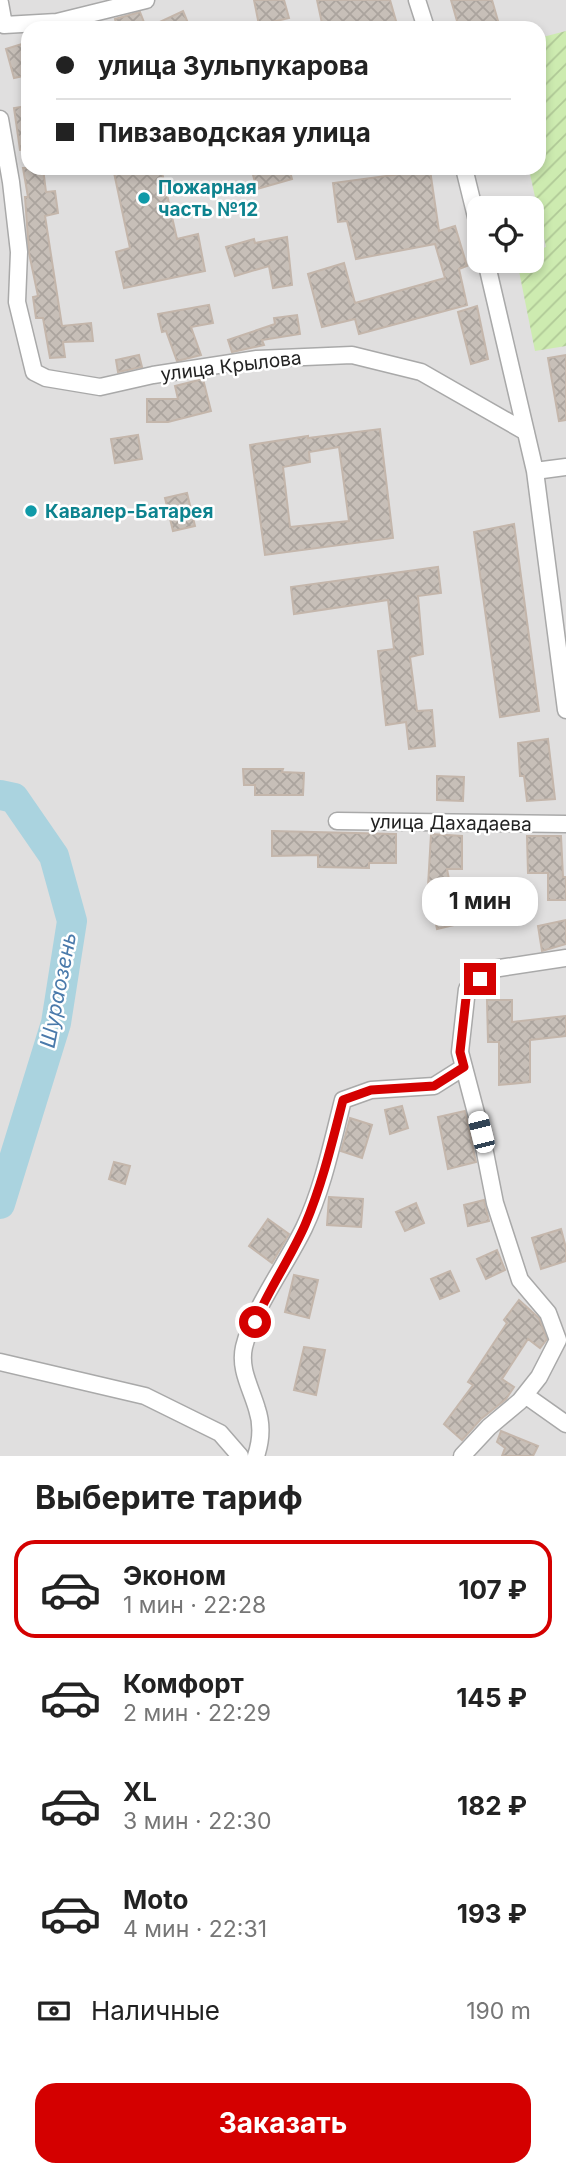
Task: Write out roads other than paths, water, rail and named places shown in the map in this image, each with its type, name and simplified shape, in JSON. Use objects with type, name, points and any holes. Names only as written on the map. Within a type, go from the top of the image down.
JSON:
[{"type":"street","points":[[61,21],[146,0]]},
{"type":"street","points":[[417,0],[424,21]]},
{"type":"street","points":[[0,3],[2,29],[21,27]]},
{"type":"street","points":[[0,119],[5,147],[0,165]]},
{"type":"street","name":"улица Крылова","points":[[5,147],[12,182],[19,252],[18,302],[34,372],[46,378],[100,387],[257,359],[352,355],[421,372],[526,432]]},
{"type":"street","points":[[466,175],[471,196]]},
{"type":"street","points":[[489,273],[535,471],[566,710]]},
{"type":"street","points":[[535,471],[566,467]]},
{"type":"street","name":"улица Дахадаева","points":[[337,821],[566,824]]},
{"type":"street","points":[[462,1456],[525,1395],[539,1377],[558,1340],[548,1313],[520,1280],[495,1203],[460,1052],[467,989],[493,969],[566,958]]},
{"type":"street","points":[[256,1456],[261,1441],[258,1412],[242,1365],[244,1346],[265,1298],[304,1227],[327,1163],[343,1100],[371,1090],[434,1086],[464,1067]]},
{"type":"street","points":[[0,1362],[145,1396],[220,1433],[240,1456]]},
{"type":"street","points":[[525,1395],[566,1424]]},
{"type":"waterway","name":"Шураозень","points":[[0,795],[14,798],[54,856],[72,921],[56,1023],[0,1204]]},
{"type":"place","name":"Пожарная часть №12","points":[[144,198]]},
{"type":"place","name":"Кавалер-Батарея","points":[[31,511]]}]
